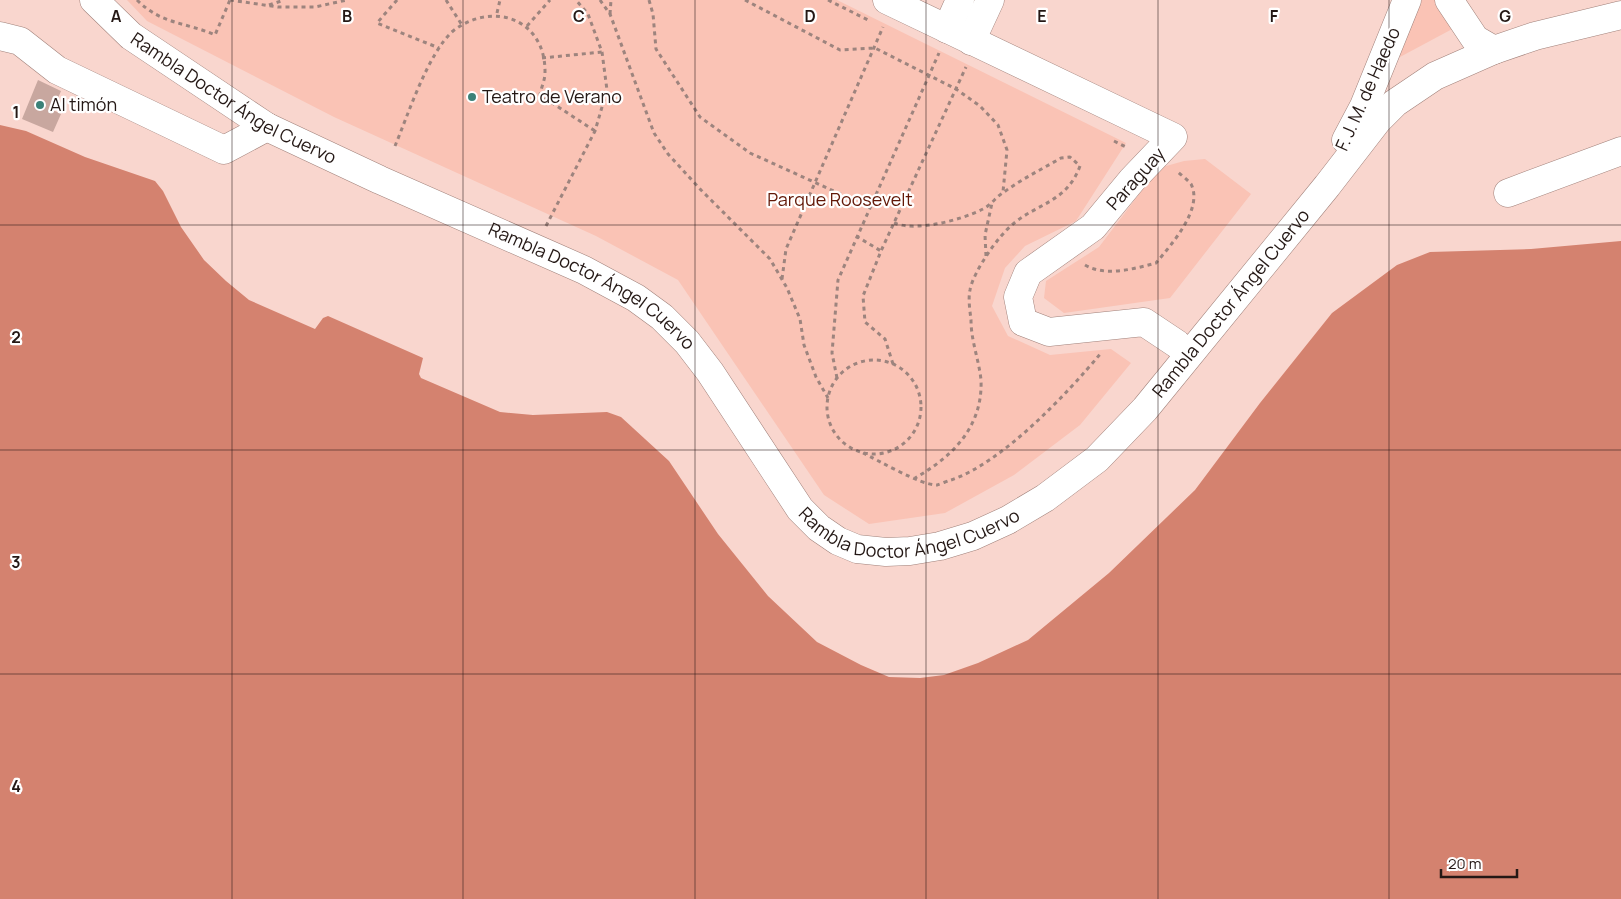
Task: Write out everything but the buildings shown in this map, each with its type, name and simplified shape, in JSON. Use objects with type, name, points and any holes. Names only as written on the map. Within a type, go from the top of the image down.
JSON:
[{"type":"street","name":"Rambla Doctor Ángel Cuervo","points":[[94,0],[131,36],[267,127],[380,180],[615,285],[662,317],[687,342],[710,372],[800,509],[825,533],[857,549],[910,551],[940,546],[972,536],[1008,520],[1045,498],[1097,459],[1120,437],[1313,203],[1378,120],[1395,103],[1435,76],[1494,50],[1534,36],[1621,15]]},
{"type":"street","name":"Paraguay","points":[[887,0],[1174,137],[1132,180],[1093,227],[1028,273],[1018,297],[1023,322],[1049,332],[1144,322],[1177,344],[1188,354]]},
{"type":"street","points":[[947,29],[960,0]]},
{"type":"street","points":[[971,41],[990,0]]},
{"type":"street","name":"F. J. M. de Haedo","points":[[1313,203],[1364,106],[1407,0]]},
{"type":"street","points":[[1449,0],[1475,39],[1494,50]]},
{"type":"street","points":[[0,36],[20,41],[57,70],[224,150],[267,127]]},
{"type":"street","points":[[1508,193],[1621,151]]},
{"type":"path","points":[[137,0],[148,11],[177,24],[194,26],[215,35],[230,0],[266,6],[315,8],[347,0]]},
{"type":"path","points":[[266,6],[284,0]]},
{"type":"path","points":[[397,0],[377,23],[439,48]]},
{"type":"path","points":[[446,0],[462,25]]},
{"type":"path","points":[[498,13],[500,0]]},
{"type":"path","points":[[526,26],[550,0]]},
{"type":"path","points":[[534,249],[594,131],[606,90],[602,52],[588,14],[576,0]]},
{"type":"path","points":[[600,0],[610,14],[654,133],[668,154],[701,190],[770,259],[800,318],[804,345],[816,376],[828,398]]},
{"type":"path","points":[[610,14],[611,0]]},
{"type":"path","points":[[649,0],[653,14],[656,49],[700,117],[750,153],[869,207]]},
{"type":"path","points":[[745,0],[840,50],[875,48],[956,89],[980,106],[998,125],[1007,150],[1003,192],[986,207],[970,215],[945,222],[902,226],[894,223]]},
{"type":"path","points":[[782,280],[786,249],[884,28],[828,0]]},
{"type":"path","points":[[395,146],[439,48],[453,31],[475,16],[498,13],[511,15],[526,26],[540,46],[545,73],[540,95],[594,131]]},
{"type":"path","points":[[542,58],[602,52]]},
{"type":"path","points":[[838,378],[832,353],[838,280],[928,76]]},
{"type":"path","points":[[893,364],[884,339],[865,322],[864,296],[881,251],[956,89]]},
{"type":"path","points":[[1062,249],[1095,271],[1110,271],[1156,263],[1178,237],[1194,205],[1191,184],[1176,170]]},
{"type":"path","points":[[986,258],[985,235],[992,202]]},
{"type":"path","points":[[856,236],[881,251]]},
{"type":"path","points":[[863,453],[879,454],[893,450],[906,442],[916,430],[920,415],[920,400],[915,385],[906,373],[893,364],[878,360],[863,362],[849,368],[838,378],[828,398],[828,412],[832,426],[839,438],[850,448],[915,478],[937,484],[969,474],[1038,420],[1069,390],[1125,324]]},
{"type":"green space","name":"Parque Roosevelt","points":[[127,0],[837,0],[1126,143],[1076,221],[1025,246],[1005,268],[992,306],[1008,336],[1050,355],[1111,349],[1131,363],[1080,425],[1014,475],[945,513],[869,524],[824,495],[678,280],[596,236],[334,117],[147,21]]},
{"type":"green space","points":[[1422,0],[1437,0],[1456,27],[1400,57],[1399,53]]},
{"type":"green space","points":[[1205,159],[1251,194],[1170,298],[1064,313],[1044,298],[1046,281],[1099,247],[1159,168],[1184,161]]},
{"type":"shaded area","points":[[0,125],[26,131],[85,157],[155,181],[163,191],[181,227],[204,260],[249,300],[315,329],[323,318],[328,316],[423,358],[419,374],[421,378],[500,412],[533,415],[607,412],[621,417],[669,461],[718,534],[768,596],[817,642],[889,677],[920,678],[944,675],[978,663],[1028,640],[1109,573],[1195,490],[1260,403],[1332,313],[1397,265],[1430,252],[1531,249],[1621,241],[1621,899],[0,899]]},
{"type":"place","name":"Teatro de Verano","points":[[472,97]]},
{"type":"place","name":"Al timón","points":[[40,105]]}]
